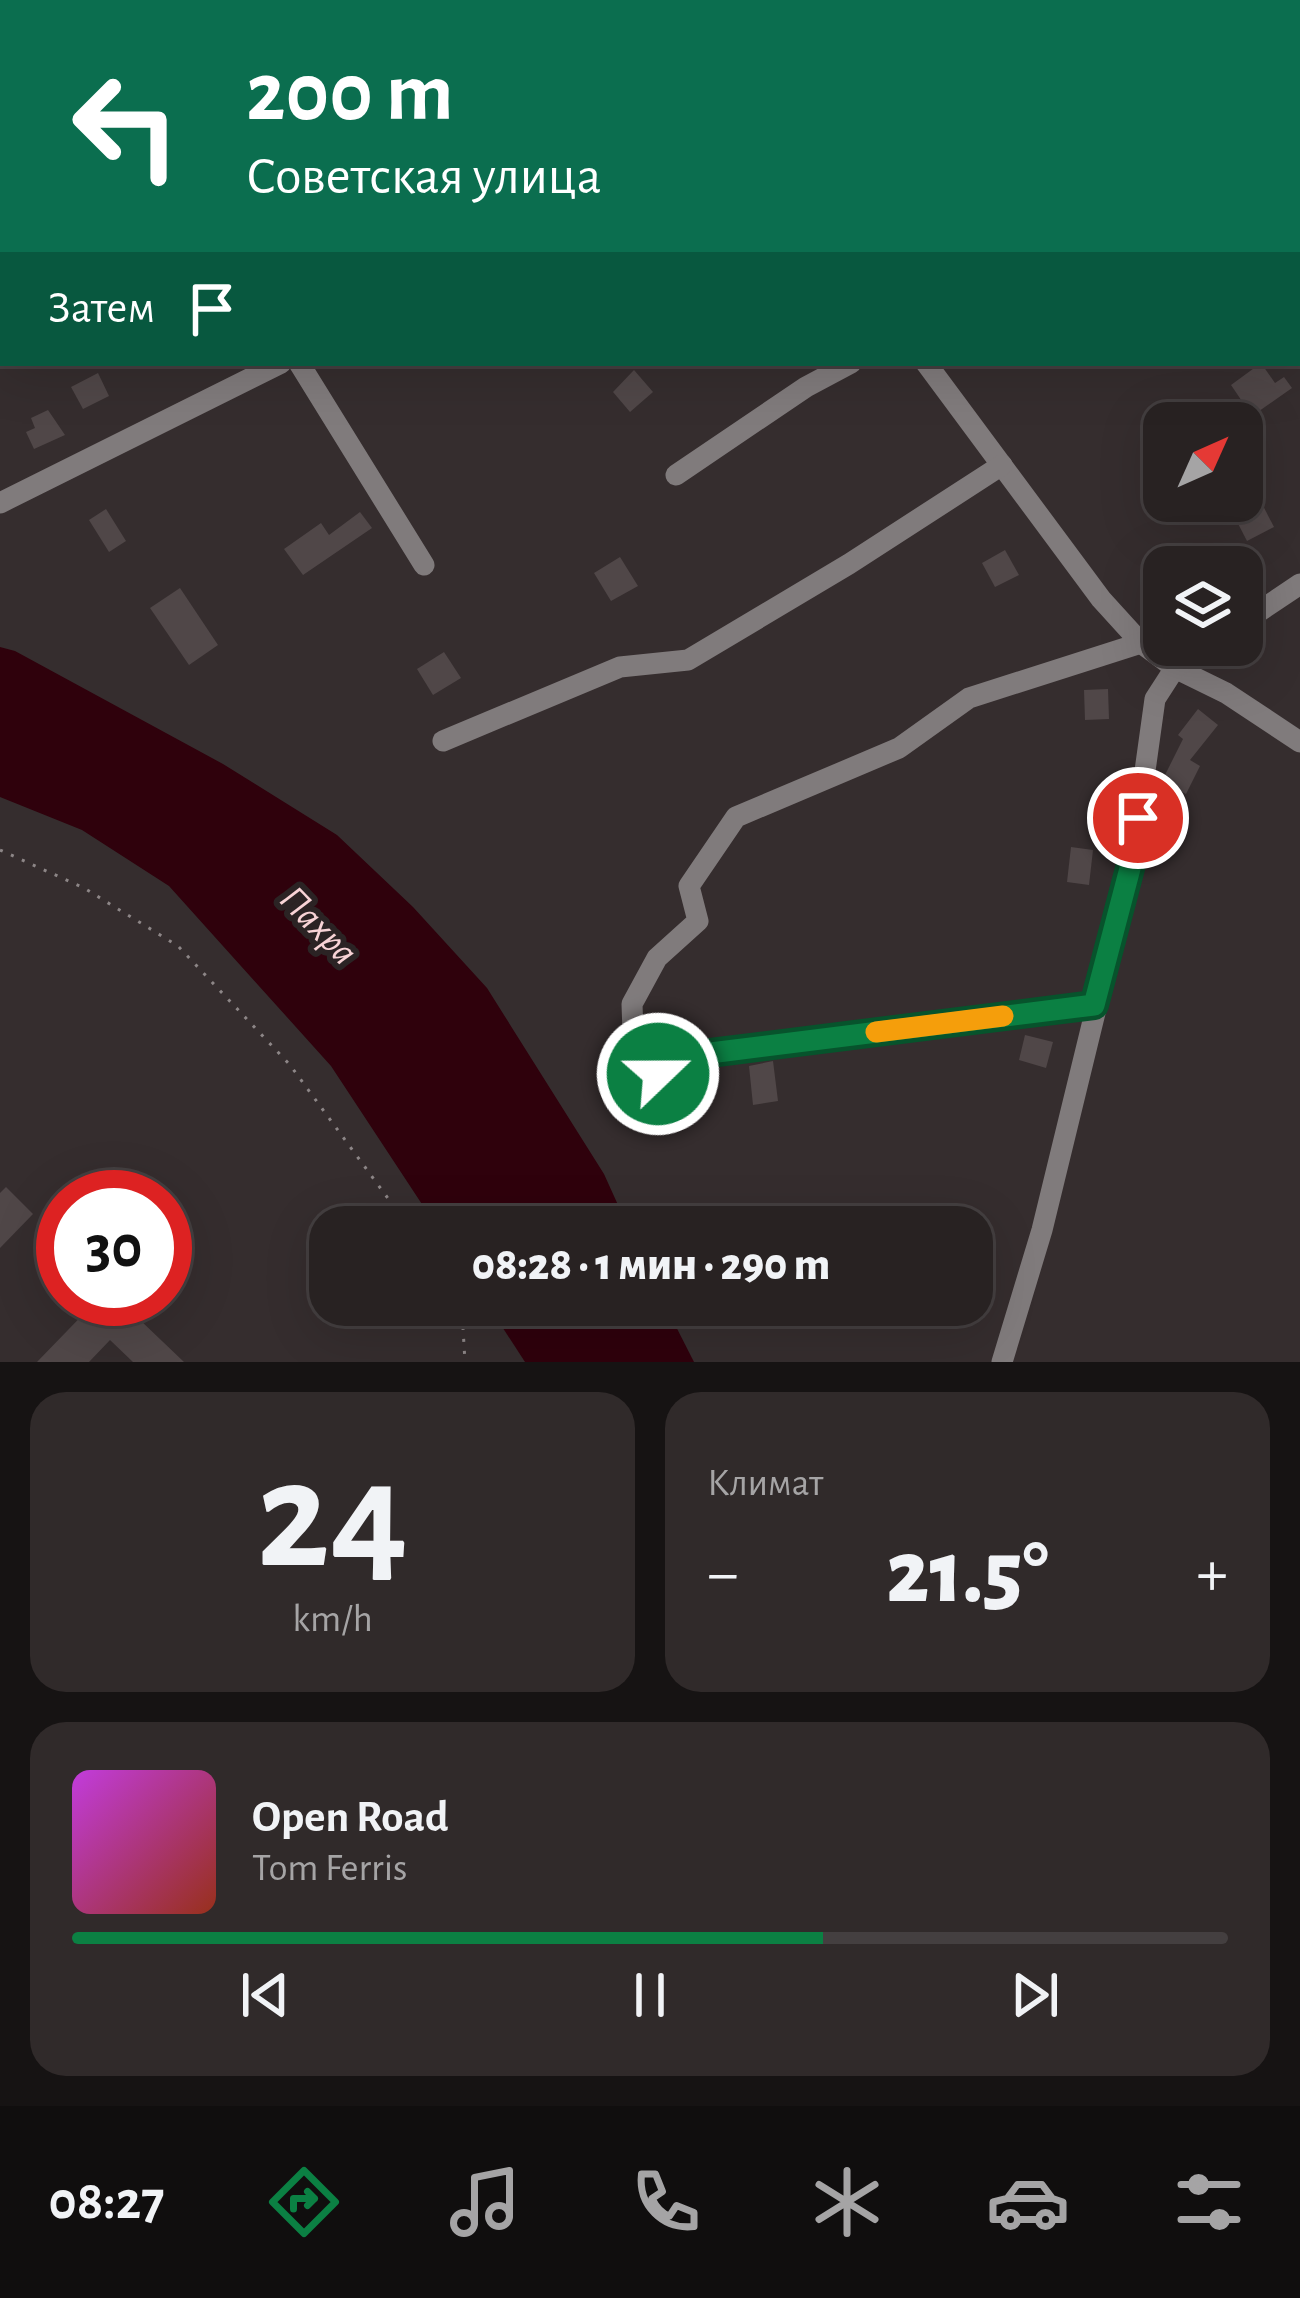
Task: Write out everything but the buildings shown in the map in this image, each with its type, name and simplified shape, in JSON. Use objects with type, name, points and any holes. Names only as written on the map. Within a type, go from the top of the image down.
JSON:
[{"type":"street","points":[[0,503],[275,366]]},
{"type":"street","points":[[301,366],[424,565]]},
{"type":"street","points":[[676,475],[806,387],[845,366]]},
{"type":"street","points":[[932,366],[1101,599],[1141,644],[1300,742]]},
{"type":"street","points":[[443,741],[620,667],[688,660],[1002,465]]},
{"type":"street","points":[[1263,608],[1300,584]]},
{"type":"street","points":[[1094,1005],[686,1056],[658,1074],[634,1060],[632,1004],[657,958],[698,920],[689,886],[736,817],[899,748],[969,698],[1141,644]]},
{"type":"street","points":[[1002,1362],[1042,1230],[1133,857],[1155,699],[1177,666]]},
{"type":"path","points":[[0,850],[84,888],[178,946],[290,1065],[394,1206]]},
{"type":"path","points":[[462,1326],[465,1362]]},
{"type":"water","name":"Пахра","points":[[0,647],[223,764],[337,835],[413,907],[487,988],[604,1174],[618,1206],[423,1206],[331,1066],[169,886],[82,830],[0,797]]},
{"type":"water","points":[[502,1326],[676,1326],[694,1362],[525,1362]]},
{"type":"slow traffic","points":[[876,1032],[1003,1016]]},
{"type":"route","points":[[658,1074],[686,1056],[1094,1005],[1133,857],[1138,818]]}]
